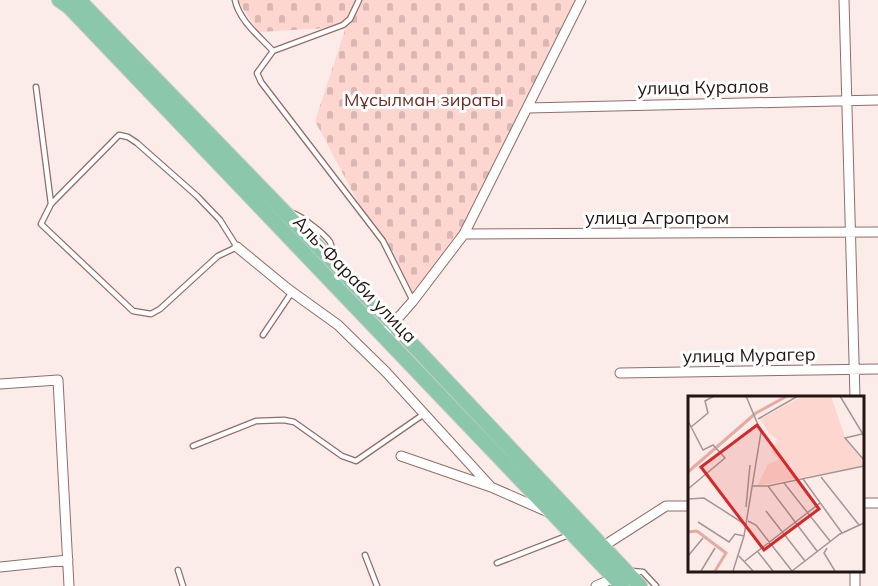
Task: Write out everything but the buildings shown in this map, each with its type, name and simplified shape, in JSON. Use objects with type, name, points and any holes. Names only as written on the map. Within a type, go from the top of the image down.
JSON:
[{"type":"main road","name":"Аль-Фараби улица","points":[[59,0],[69,7],[564,505],[602,547],[621,579]]},
{"type":"main road","name":"Аль-Фараби улица","points":[[79,0],[331,259],[388,330],[572,534],[621,579],[640,586]]},
{"type":"street","points":[[388,330],[464,234],[580,0]]},
{"type":"street","points":[[844,0],[855,396]]},
{"type":"street","name":"улица Куралов","points":[[528,108],[878,100]]},
{"type":"street","name":"улица Агропром","points":[[464,234],[878,232]]},
{"type":"street","points":[[237,247],[292,292],[338,325],[386,372],[491,487]]},
{"type":"street","name":"улица Мурагер","points":[[620,373],[878,369]]},
{"type":"street","points":[[0,384],[58,380],[69,586]]},
{"type":"street","points":[[401,456],[491,487],[553,513]]},
{"type":"street","points":[[602,547],[666,506],[688,506]]},
{"type":"street","points":[[0,567],[68,560]]},
{"type":"street","points":[[596,586],[621,579]]},
{"type":"lane","points":[[235,0],[237,8],[249,25],[273,51]]},
{"type":"lane","points":[[359,0],[350,19],[343,25],[273,51],[257,73],[261,82],[383,241],[413,301]]},
{"type":"lane","points":[[36,87],[51,204]]},
{"type":"lane","points":[[119,135],[128,136],[197,196],[220,220],[237,247],[218,256],[152,314],[133,311],[41,225],[51,204],[119,135]]},
{"type":"lane","points":[[263,335],[292,292]]},
{"type":"lane","points":[[193,446],[256,421],[284,420],[294,422],[342,456],[356,461],[424,414]]},
{"type":"lane","points":[[497,563],[572,534]]},
{"type":"lane","points":[[365,555],[377,586]]},
{"type":"lane","points":[[178,570],[183,586]]},
{"type":"lane","points":[[621,579],[643,572],[656,586]]},
{"type":"green space","name":"Мұсылман зираты","points":[[237,0],[581,0],[464,234],[413,306],[315,121],[346,27],[259,32]]}]
